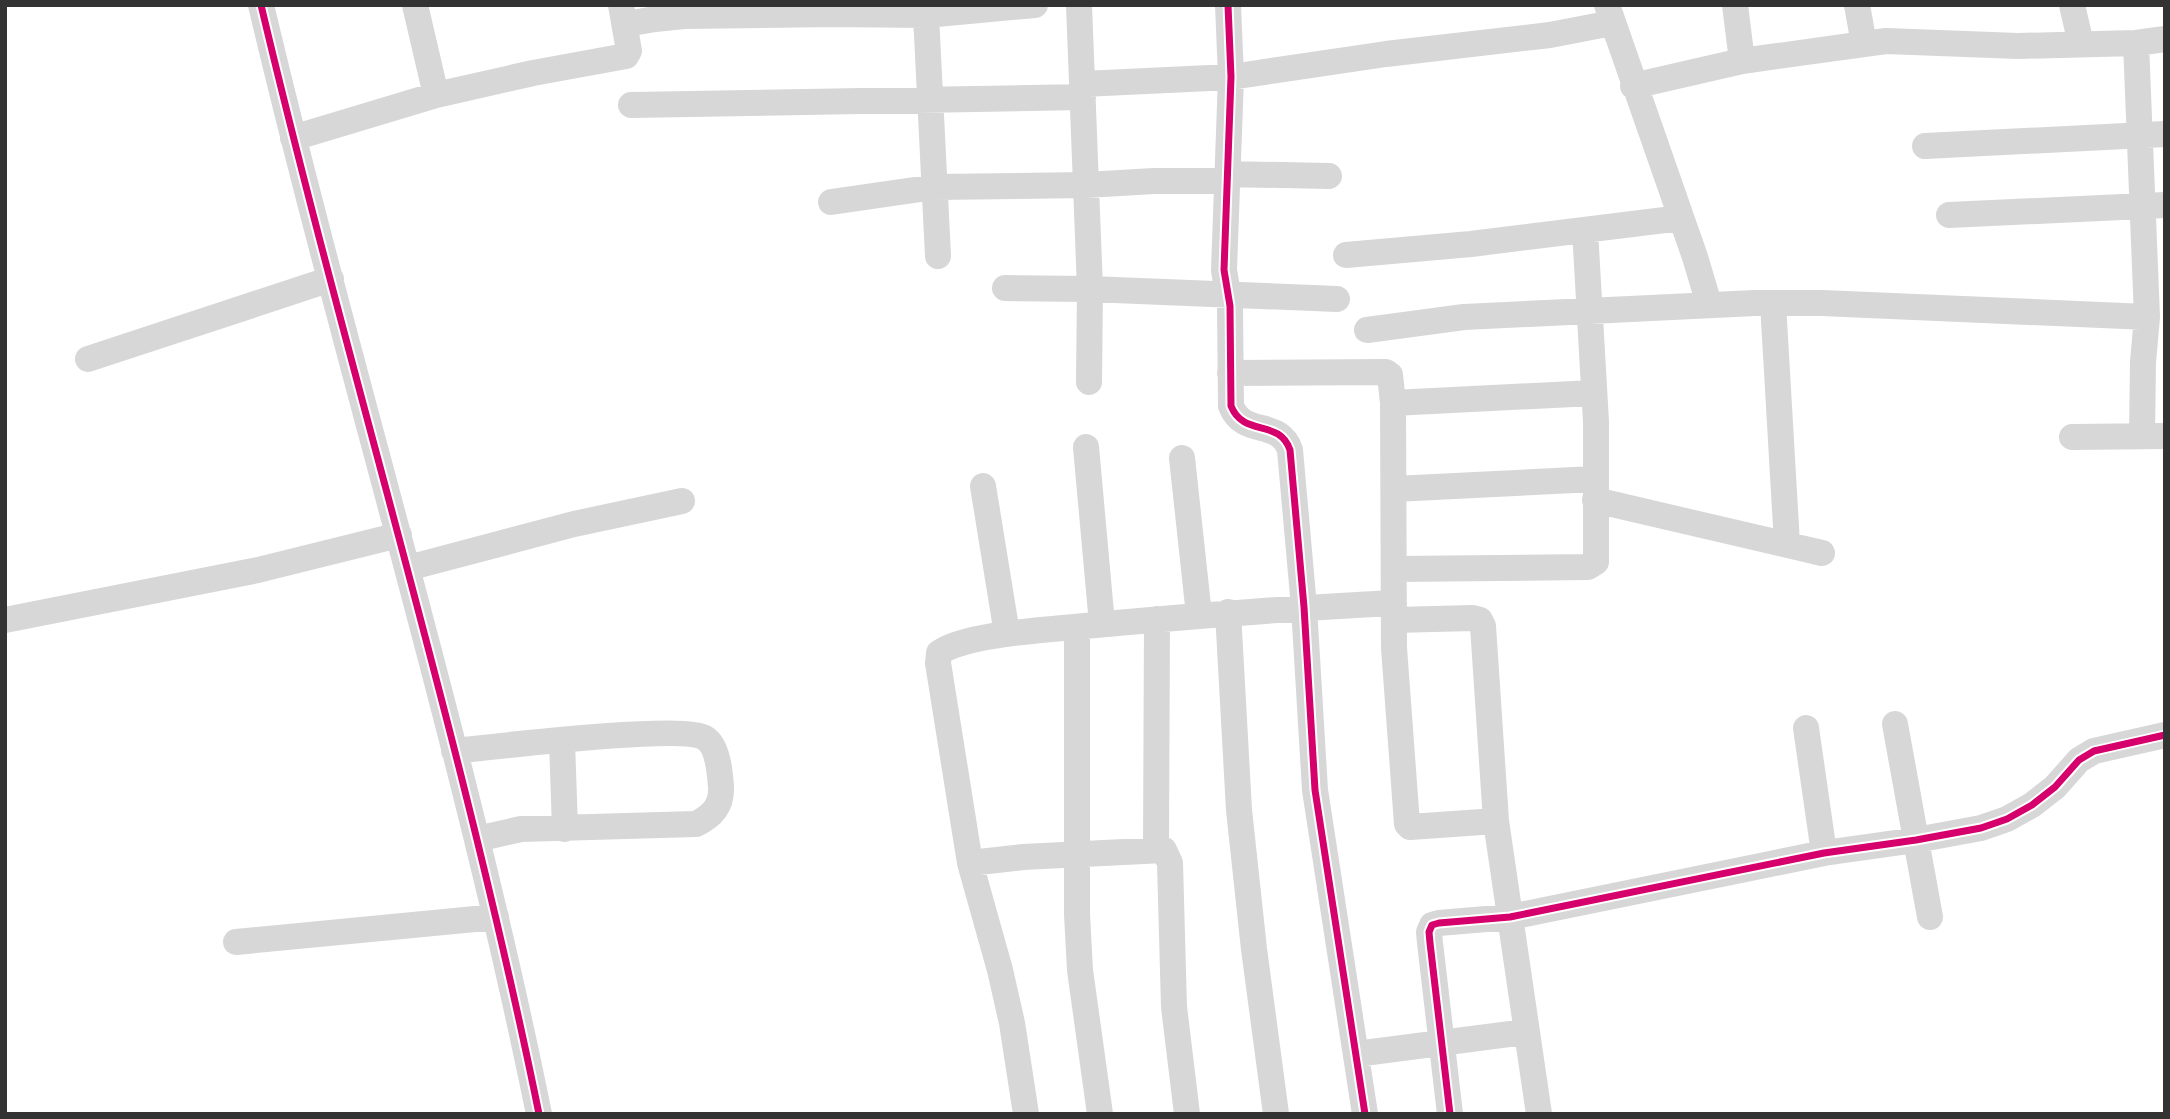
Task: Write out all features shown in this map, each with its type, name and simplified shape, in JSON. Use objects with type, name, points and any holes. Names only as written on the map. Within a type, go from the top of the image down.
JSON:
[{"type":"street","points":[[261,5],[293,138],[408,568],[512,978],[539,1114]]},
{"type":"street","points":[[415,5],[436,95]]},
{"type":"street","points":[[293,138],[436,95],[533,73],[626,57],[629,51],[623,15],[655,19],[786,10],[926,15],[968,8],[1035,5]]},
{"type":"street","points":[[1079,5],[1090,289],[1089,382]]},
{"type":"street","points":[[1228,5],[1231,77],[1224,270],[1231,405],[1234,415],[1242,422],[1280,434],[1287,439],[1290,450],[1304,607],[1315,790],[1365,1114]]},
{"type":"street","points":[[1735,5],[1742,61]]},
{"type":"street","points":[[1857,5],[1864,44]]},
{"type":"street","points":[[2072,5],[2081,44]]},
{"type":"street","points":[[631,105],[929,99],[1083,91],[1231,77],[1386,54],[1550,35],[1609,14],[1709,304]]},
{"type":"street","points":[[926,15],[938,256]]},
{"type":"street","points":[[1633,86],[1742,61],[1864,44],[1914,40],[2018,46],[2136,43],[2165,39]]},
{"type":"street","points":[[2072,437],[2154,436],[2143,362],[2153,205],[2153,134],[2136,43]]},
{"type":"street","points":[[1926,146],[2153,134]]},
{"type":"street","points":[[831,202],[935,187],[1329,176]]},
{"type":"street","points":[[1949,215],[2153,205]]},
{"type":"street","points":[[1346,255],[1471,244],[1681,218]]},
{"type":"street","points":[[1395,569],[1588,567],[1595,562],[1596,422],[1585,230]]},
{"type":"street","points":[[88,359],[331,279]]},
{"type":"street","points":[[1005,288],[1337,299]]},
{"type":"street","points":[[1773,303],[1787,544]]},
{"type":"street","points":[[1367,330],[1464,317],[1709,304],[1822,303],[2147,317]]},
{"type":"street","points":[[1230,373],[1386,372],[1390,375],[1393,403],[1394,612],[1407,824],[1410,827],[1496,821]]},
{"type":"street","points":[[1393,403],[1593,393]]},
{"type":"street","points":[[1086,447],[1089,626],[1075,854],[1080,970],[1100,1114]]},
{"type":"street","points":[[1182,457],[1199,615]]},
{"type":"street","points":[[983,486],[1007,634]]},
{"type":"street","points":[[1394,489],[1595,490],[1822,553]]},
{"type":"street","points":[[408,568],[574,524],[682,500]]},
{"type":"street","points":[[5,620],[258,570],[399,535]]},
{"type":"street","points":[[1026,1114],[1003,983],[970,863],[938,663],[939,653],[946,648],[1007,634],[1304,607],[1473,618],[1480,620],[1483,626],[1496,821],[1538,1114]]},
{"type":"street","points":[[1228,612],[1239,810],[1276,1114]]},
{"type":"street","points":[[1156,848],[1157,619]]},
{"type":"street","points":[[1895,724],[1930,917]]},
{"type":"street","points":[[1806,728],[1825,852]]},
{"type":"street","points":[[454,751],[649,733],[695,734],[707,738],[714,748],[721,789],[719,805],[709,818],[696,824],[521,830],[477,839]]},
{"type":"street","points":[[1450,1114],[1430,943],[1429,932],[1432,925],[1510,917],[1825,852],[1981,828],[2007,819],[2032,805],[2055,787],[2079,760],[2094,751],[2165,735]]},
{"type":"street","points":[[562,741],[565,829]]},
{"type":"street","points":[[970,863],[1156,848],[1164,850],[1170,863],[1174,1007],[1187,1114]]},
{"type":"street","points":[[236,942],[496,917]]},
{"type":"street","points":[[1356,1054],[1526,1032]]},
{"type":"cycle path","points":[[261,5],[476,835],[539,1114]]},
{"type":"cycle path","points":[[1228,5],[1231,77],[1224,270],[1230,306],[1231,406],[1244,422],[1278,434],[1290,450],[1304,607],[1315,790],[1365,1114]]},
{"type":"cycle path","points":[[1450,1114],[1430,943],[1429,932],[1432,925],[1510,917],[1824,853],[1981,828],[2007,819],[2032,805],[2055,787],[2079,760],[2094,751],[2165,735]]}]
